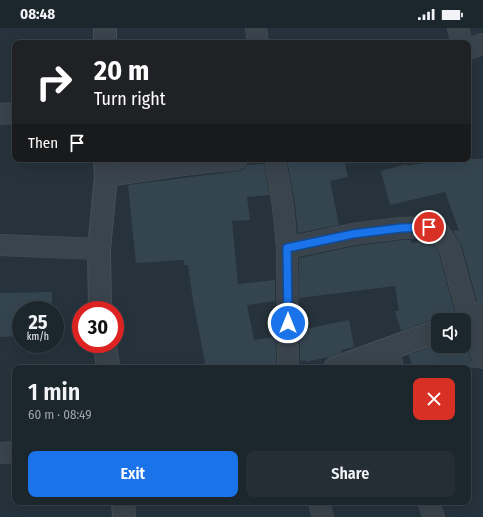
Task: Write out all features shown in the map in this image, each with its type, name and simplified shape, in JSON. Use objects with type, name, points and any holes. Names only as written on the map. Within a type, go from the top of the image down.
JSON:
[{"type":"street","points":[[105,28],[105,40]]},
{"type":"street","points":[[256,28],[258,40]]},
{"type":"street","points":[[458,28],[461,40]]},
{"type":"street","points":[[471,48],[483,44]]},
{"type":"street","points":[[0,114],[12,113]]},
{"type":"street","points":[[100,301],[99,249],[105,168],[183,165],[210,162]]},
{"type":"street","points":[[276,162],[283,207],[287,248],[288,365]]},
{"type":"street","points":[[287,248],[353,234],[401,228],[429,227],[439,232],[450,248],[472,317],[483,358]]},
{"type":"street","points":[[0,244],[99,249]]},
{"type":"street","points":[[354,365],[391,359],[431,336]]},
{"type":"street","points":[[106,353],[108,365]]},
{"type":"street","points":[[0,453],[12,452]]},
{"type":"street","points":[[123,505],[124,517]]},
{"type":"street","points":[[320,505],[323,517]]},
{"type":"street","points":[[429,505],[434,517]]},
{"type":"building","points":[[471,159],[483,159],[483,301],[477,302],[462,246],[453,231],[459,230],[445,192],[390,205],[381,171],[407,164],[407,166],[429,162],[471,162]]},
{"type":"building","points":[[288,162],[345,162],[348,177],[330,181],[339,225],[298,233]]},
{"type":"building","points":[[264,164],[269,195],[247,197],[250,220],[232,221],[238,284],[275,280],[275,301],[247,305],[254,340],[276,337],[276,365],[205,365],[188,265],[184,265],[184,260],[136,263],[128,185],[238,171],[244,169],[247,165]]},
{"type":"building","points":[[427,239],[431,241],[439,254],[455,313],[431,313],[431,320],[401,331],[395,311],[399,311],[395,286],[299,298],[299,258],[355,246],[402,240],[410,240],[412,243]]},
{"type":"building","points":[[52,292],[52,301],[12,301],[12,336],[0,337],[0,293]]},
{"type":"building","points":[[349,320],[354,347],[341,350],[342,352],[329,357],[306,362],[306,360],[300,361],[300,330]]},
{"type":"building","points":[[431,347],[431,353],[469,353],[472,362],[477,368],[471,368],[471,365],[412,365],[409,355]]},
{"type":"route","points":[[288,323],[287,248],[353,234],[401,228],[429,227]]}]
